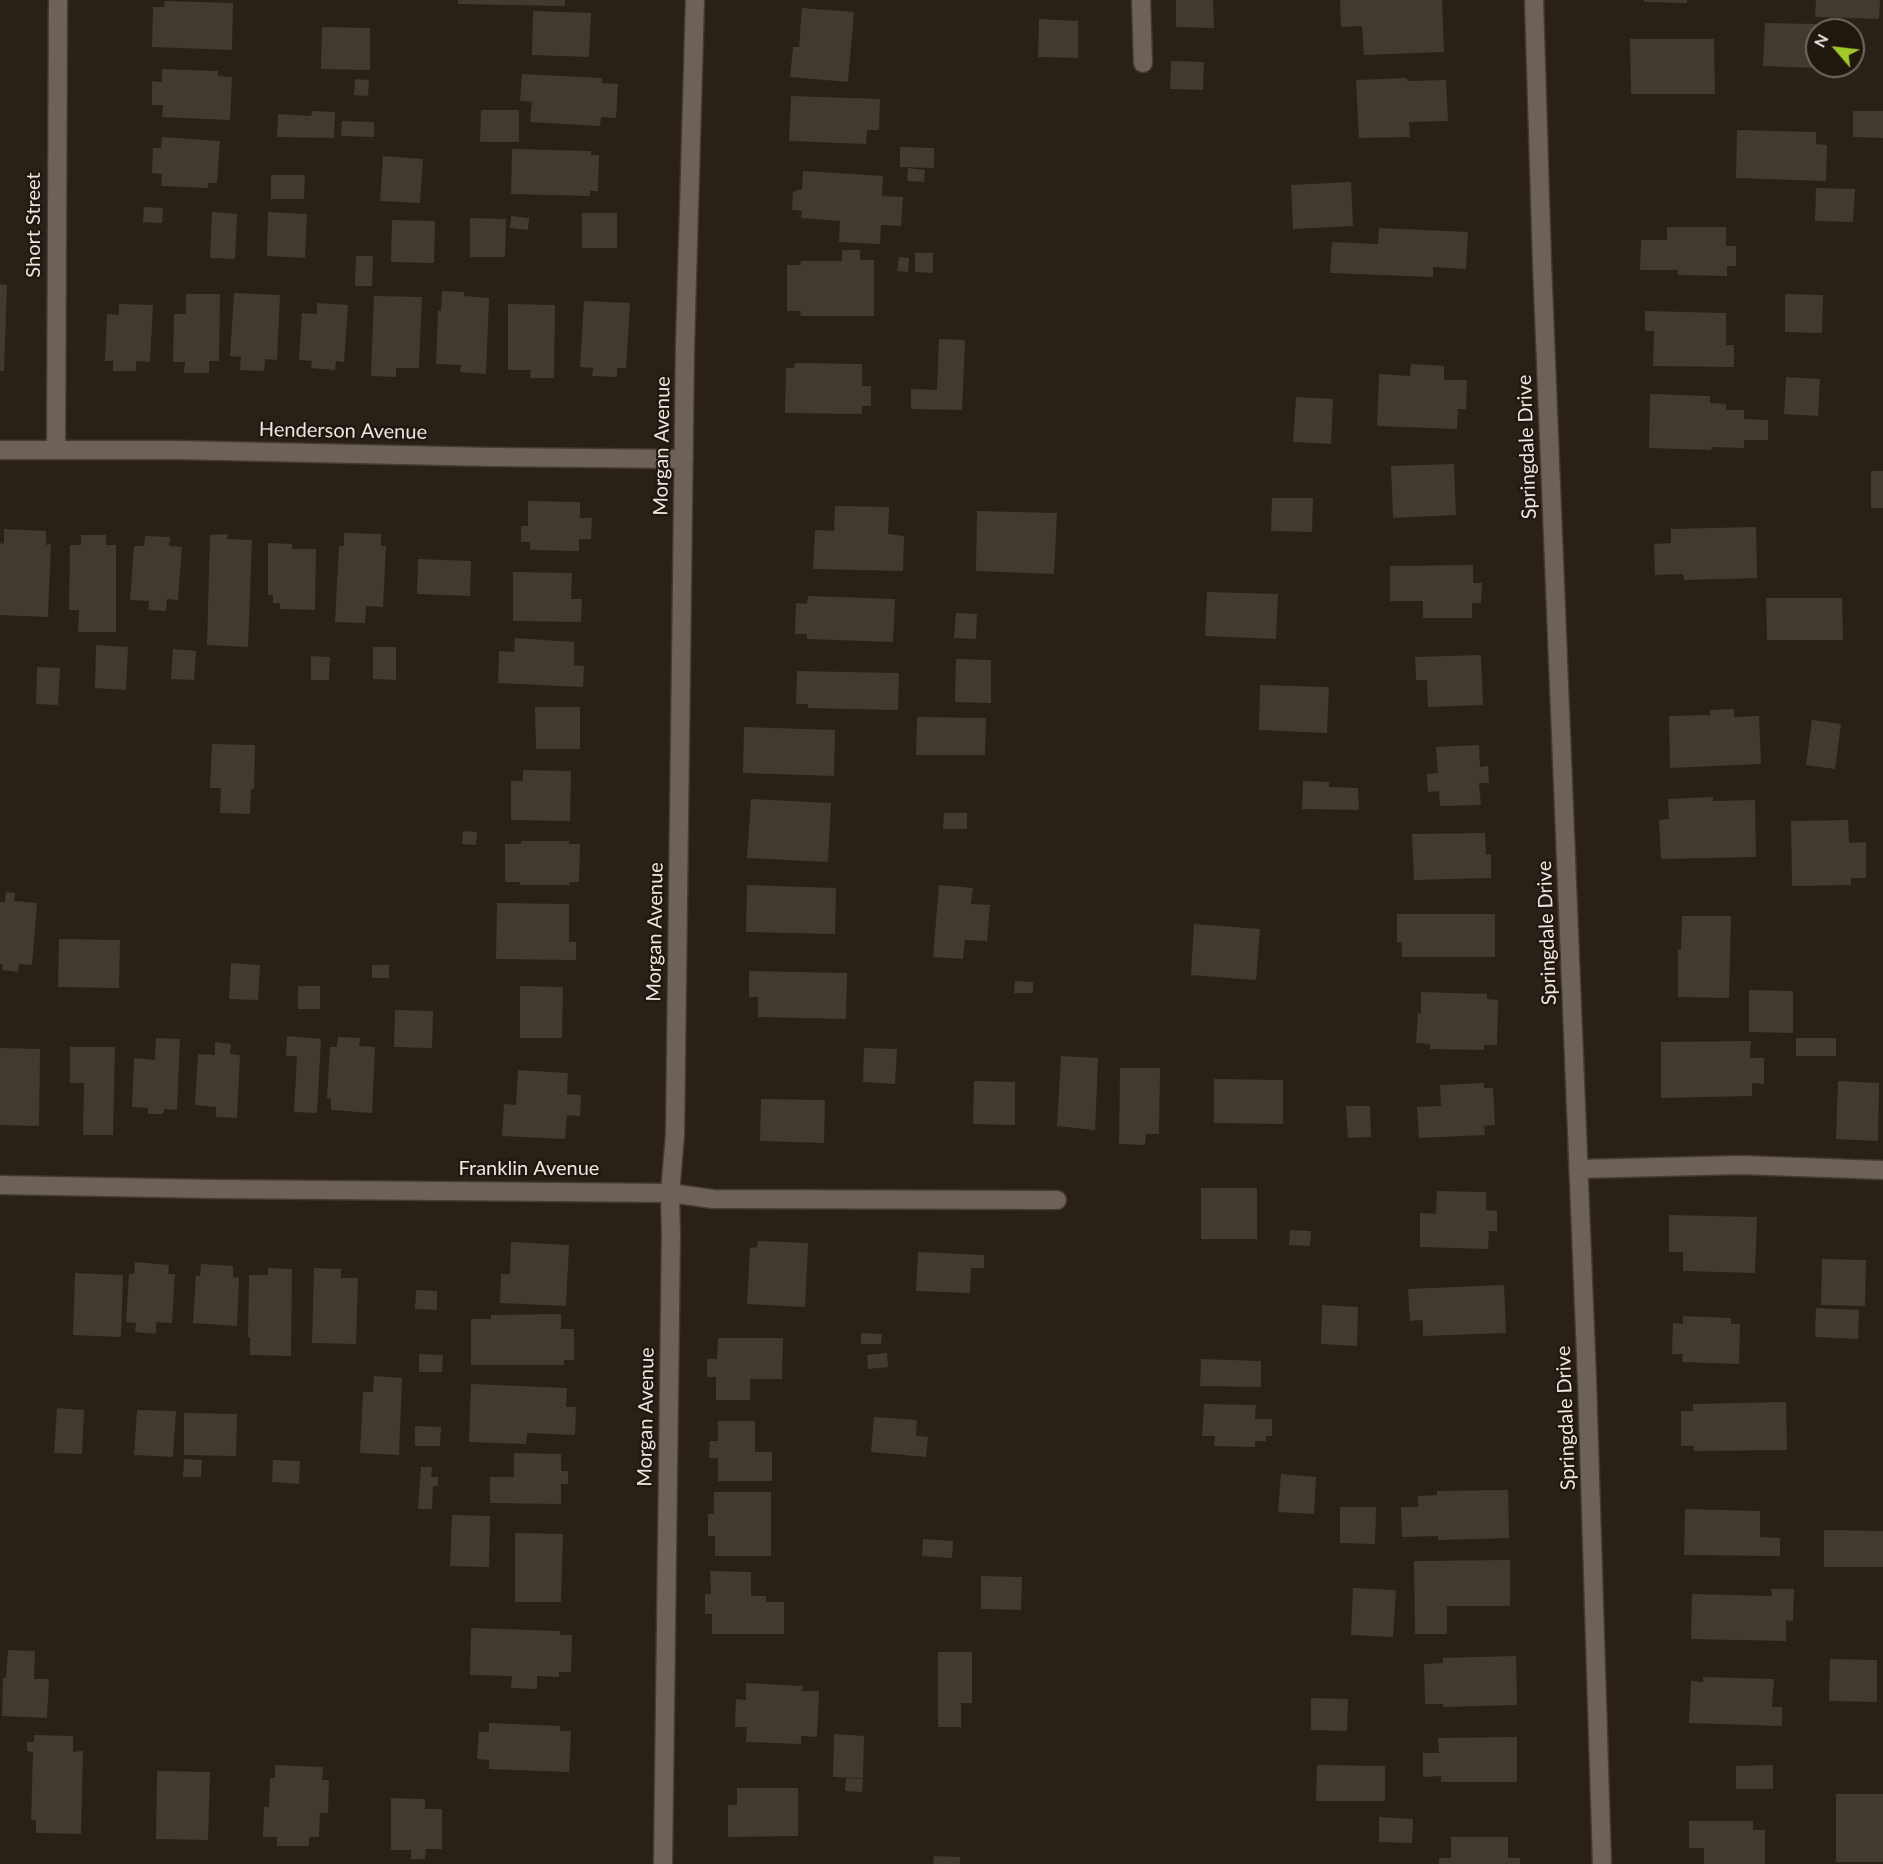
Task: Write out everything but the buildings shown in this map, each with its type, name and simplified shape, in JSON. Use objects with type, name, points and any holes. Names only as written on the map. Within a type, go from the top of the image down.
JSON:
[{"type":"street","name":"Short Street","points":[[56,450],[58,0]]},
{"type":"street","name":"Morgan Avenue","points":[[663,1864],[670,1193],[675,1134],[684,459],[695,0]]},
{"type":"street","points":[[1141,0],[1143,63]]},
{"type":"street","name":"Springdale Drive","points":[[1534,0],[1542,263],[1579,1169],[1602,1864]]},
{"type":"street","name":"Henderson Avenue","points":[[0,450],[177,450],[684,459]]},
{"type":"street","points":[[1579,1169],[1742,1165],[1883,1170]]},
{"type":"street","name":"Franklin Avenue","points":[[0,1185],[670,1193],[713,1198],[1058,1200]]}]
